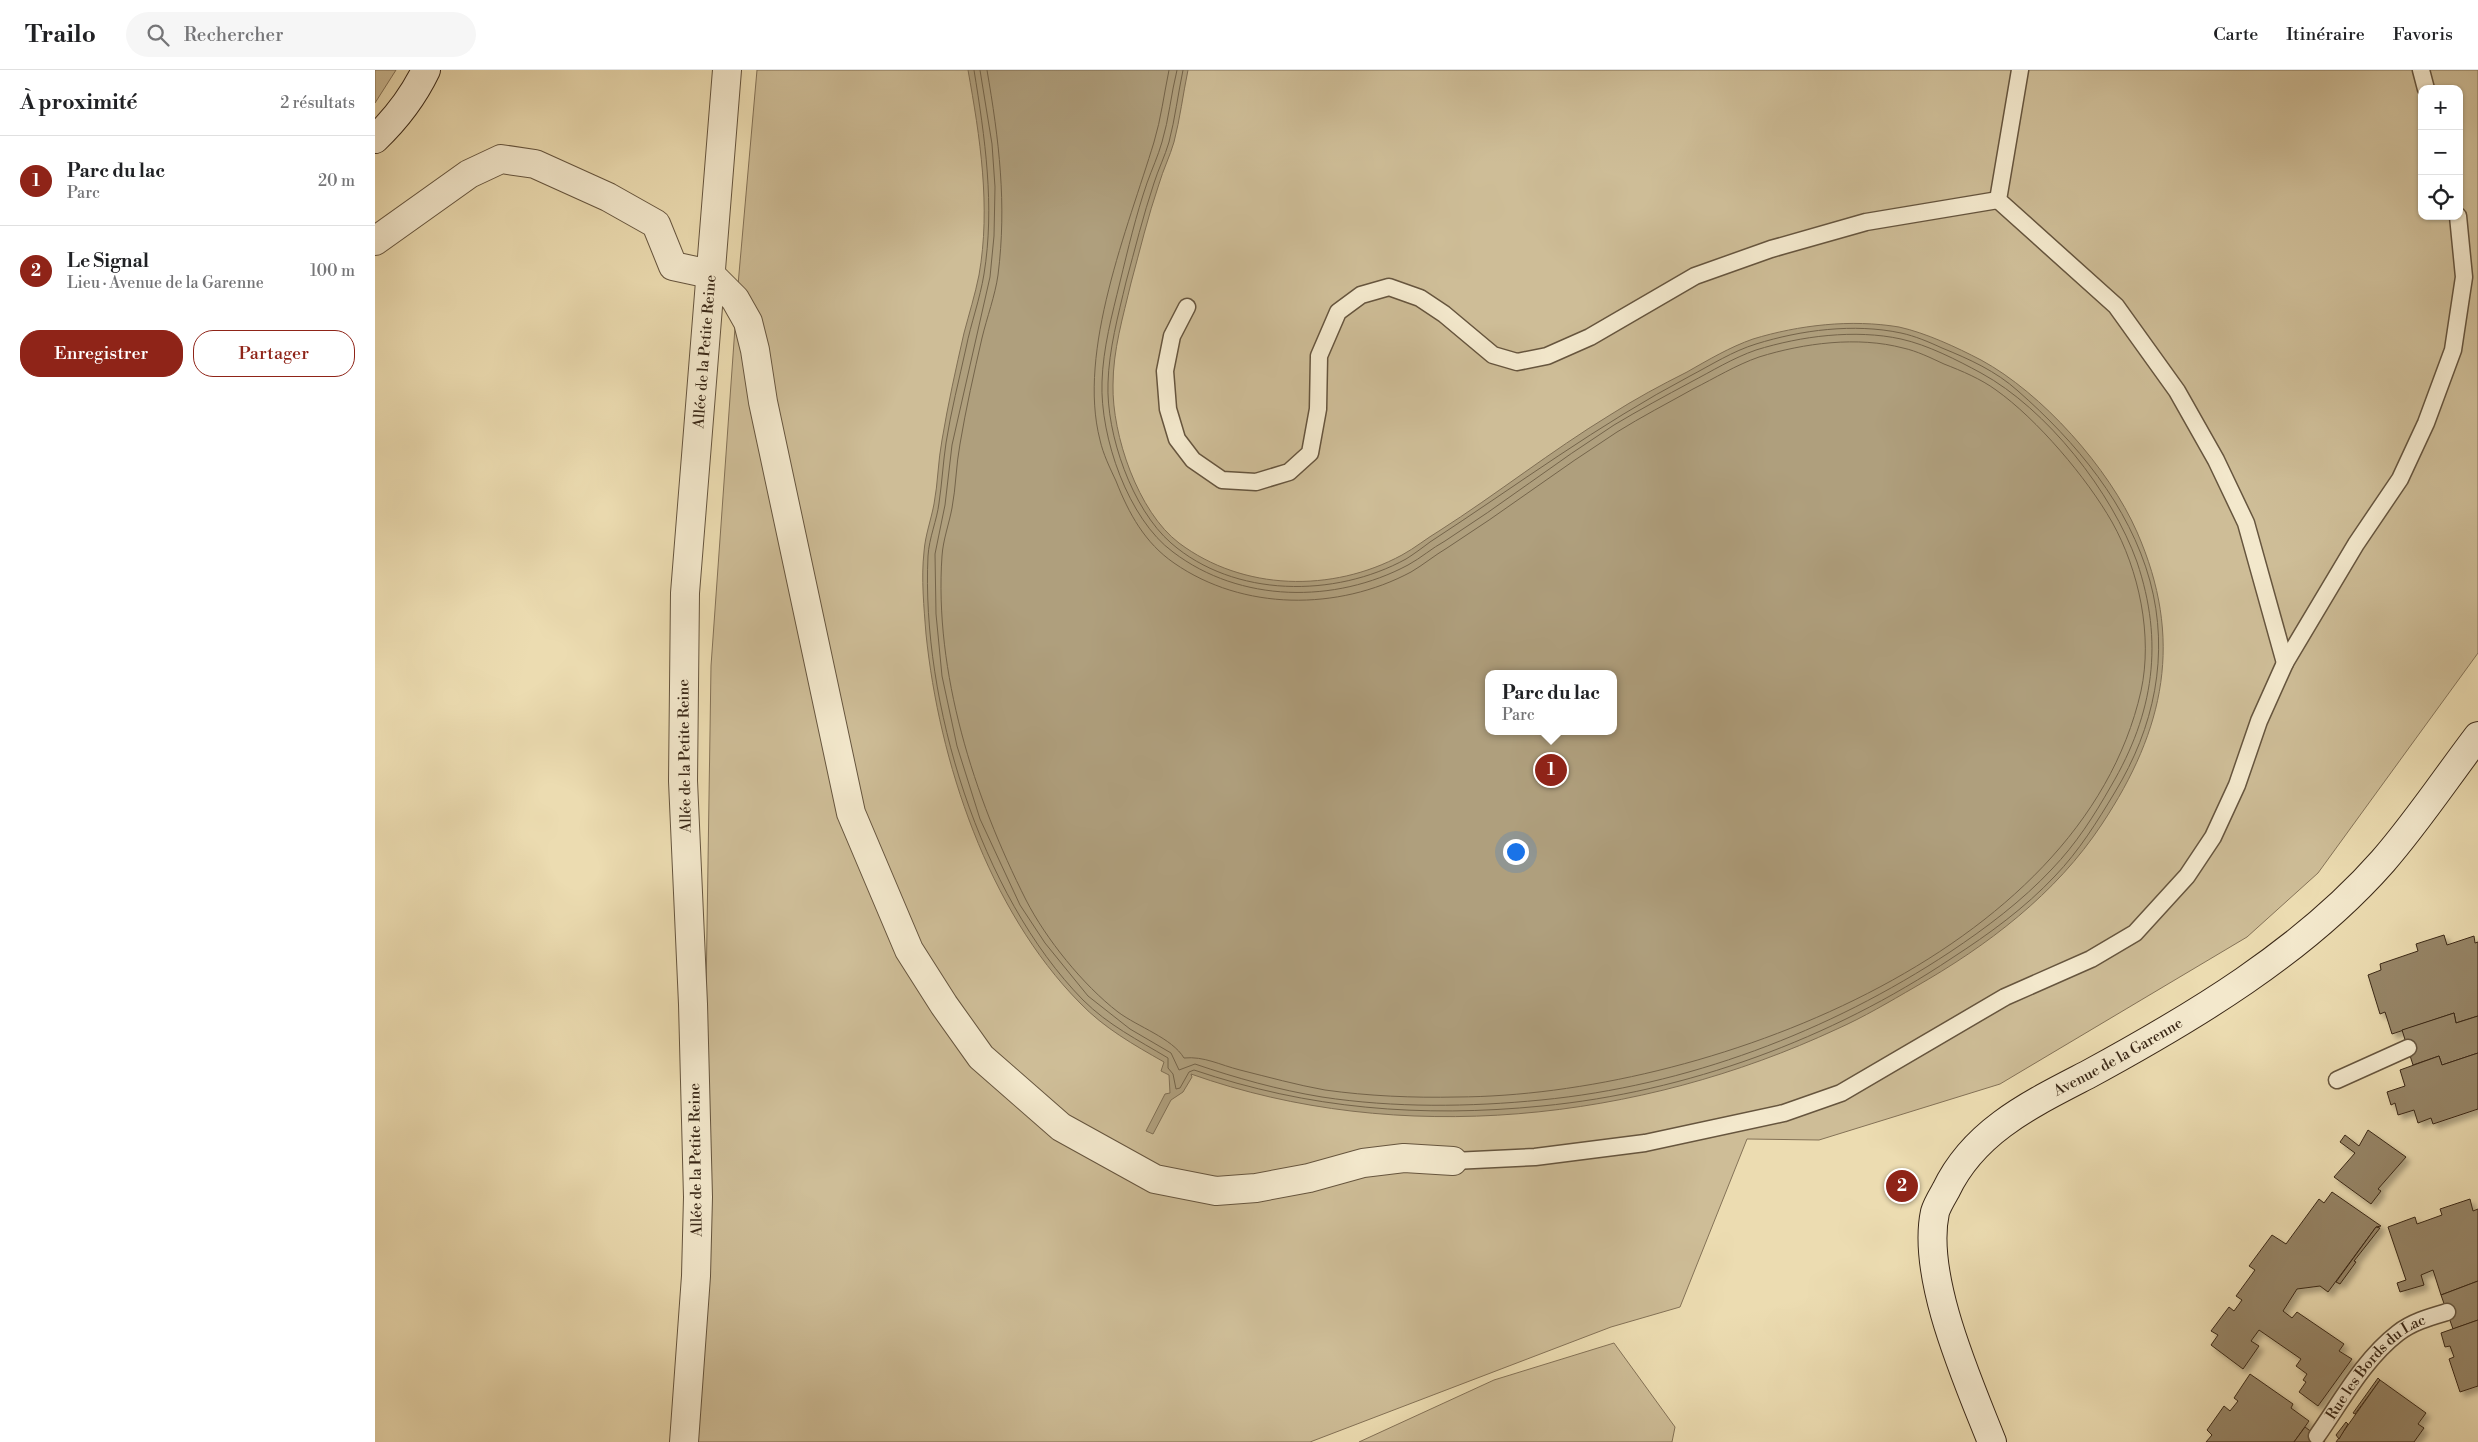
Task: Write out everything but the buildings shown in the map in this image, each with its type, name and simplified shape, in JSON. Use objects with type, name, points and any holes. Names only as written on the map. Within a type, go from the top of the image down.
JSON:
[{"type":"street","points":[[375,139],[392,122],[415,92],[426,70]]},
{"type":"street","name":"Allée de la Petite Reine","points":[[684,1442],[696,1276],[698,1197],[693,1004],[683,781],[685,593],[727,70]]},
{"type":"street","points":[[375,241],[469,174],[501,160],[535,164],[609,197],[656,224],[673,266],[710,274],[735,299],[748,322],[755,350],[763,402],[851,813],[909,950],[944,1005],[981,1057],[1061,1127],[1155,1179],[1216,1191],[1256,1188],[1309,1178],[1363,1163],[1403,1158],[1453,1161]]},
{"type":"street","name":"Avenue de la Garenne","points":[[1992,1442],[1952,1337],[1933,1254],[1935,1211],[1950,1180],[1973,1148],[2016,1112],[2158,1037],[2267,963],[2325,918],[2382,861],[2478,736]]},
{"type":"lane","points":[[1998,200],[2020,70]]},
{"type":"lane","points":[[2421,70],[2425,85]]},
{"type":"lane","points":[[1187,307],[1172,336],[1165,371],[1168,409],[1177,440],[1193,460],[1222,480],[1256,482],[1289,472],[1310,453],[1318,408],[1319,356],[1337,312],[1361,295],[1389,287],[1420,298],[1444,314],[1493,355],[1517,362],[1547,356],[1591,337],[1695,276],[1771,249],[1865,222],[1998,200]]},
{"type":"lane","points":[[1998,200],[2116,306],[2177,391],[2216,460],[2246,523],[2285,663]]},
{"type":"lane","points":[[1453,1161],[1535,1157],[1645,1143],[1784,1113],[1841,1093],[2005,997],[2091,959],[2135,933],[2187,876],[2213,837],[2237,785],[2259,721],[2285,663],[2356,544],[2400,479],[2427,423],[2454,341],[2463,277],[2458,220]]},
{"type":"lane","points":[[2337,1080],[2408,1048]]},
{"type":"lane","name":"Rue les Bords du Lac","points":[[2317,1436],[2381,1349],[2398,1333],[2416,1322],[2447,1312]]},
{"type":"shaded area","points":[[375,70],[396,70],[375,103]]},
{"type":"shaded area","points":[[757,70],[2478,70],[2478,653],[2318,873],[2247,937],[2000,1084],[1819,1140],[1747,1139],[1680,1307],[1611,1327],[1310,1442],[689,1442],[681,1052],[705,1062],[711,666],[738,285]]},
{"type":"shaded area","points":[[1614,1343],[1675,1427],[1672,1442],[1359,1442],[1494,1380]]},
{"type":"water","points":[[968,70],[1188,70],[1174,142],[1151,208],[1122,321],[1113,372],[1114,405],[1117,426],[1130,471],[1151,512],[1164,529],[1179,543],[1204,559],[1231,570],[1259,578],[1288,581],[1318,581],[1347,576],[1375,567],[1402,555],[1629,403],[1711,358],[1753,339],[1788,330],[1825,325],[1881,325],[1899,327],[1920,333],[1951,345],[1981,360],[2004,374],[2050,412],[2091,458],[2125,508],[2137,532],[2152,571],[2160,609],[2163,646],[2161,682],[2153,718],[2141,753],[2124,789],[2084,849],[2063,873],[2042,896],[1994,936],[1942,971],[1876,1009],[1837,1029],[1761,1060],[1682,1085],[1601,1103],[1518,1114],[1435,1117],[1352,1111],[1270,1097],[1191,1074],[1192,1077],[1183,1092],[1171,1100],[1153,1134],[1146,1131],[1165,1094],[1170,1093],[1169,1075],[1161,1071],[1164,1062],[1120,1035],[1089,1012],[1048,966],[1019,924],[994,879],[973,831],[956,782],[933,683],[924,603],[923,572],[925,546],[933,510],[947,413],[964,333],[979,275],[984,224],[983,172]]},
{"type":"place","name":"Parc du lac","points":[[1551,770]]},
{"type":"place","name":"Le Signal","points":[[1902,1186]]}]
